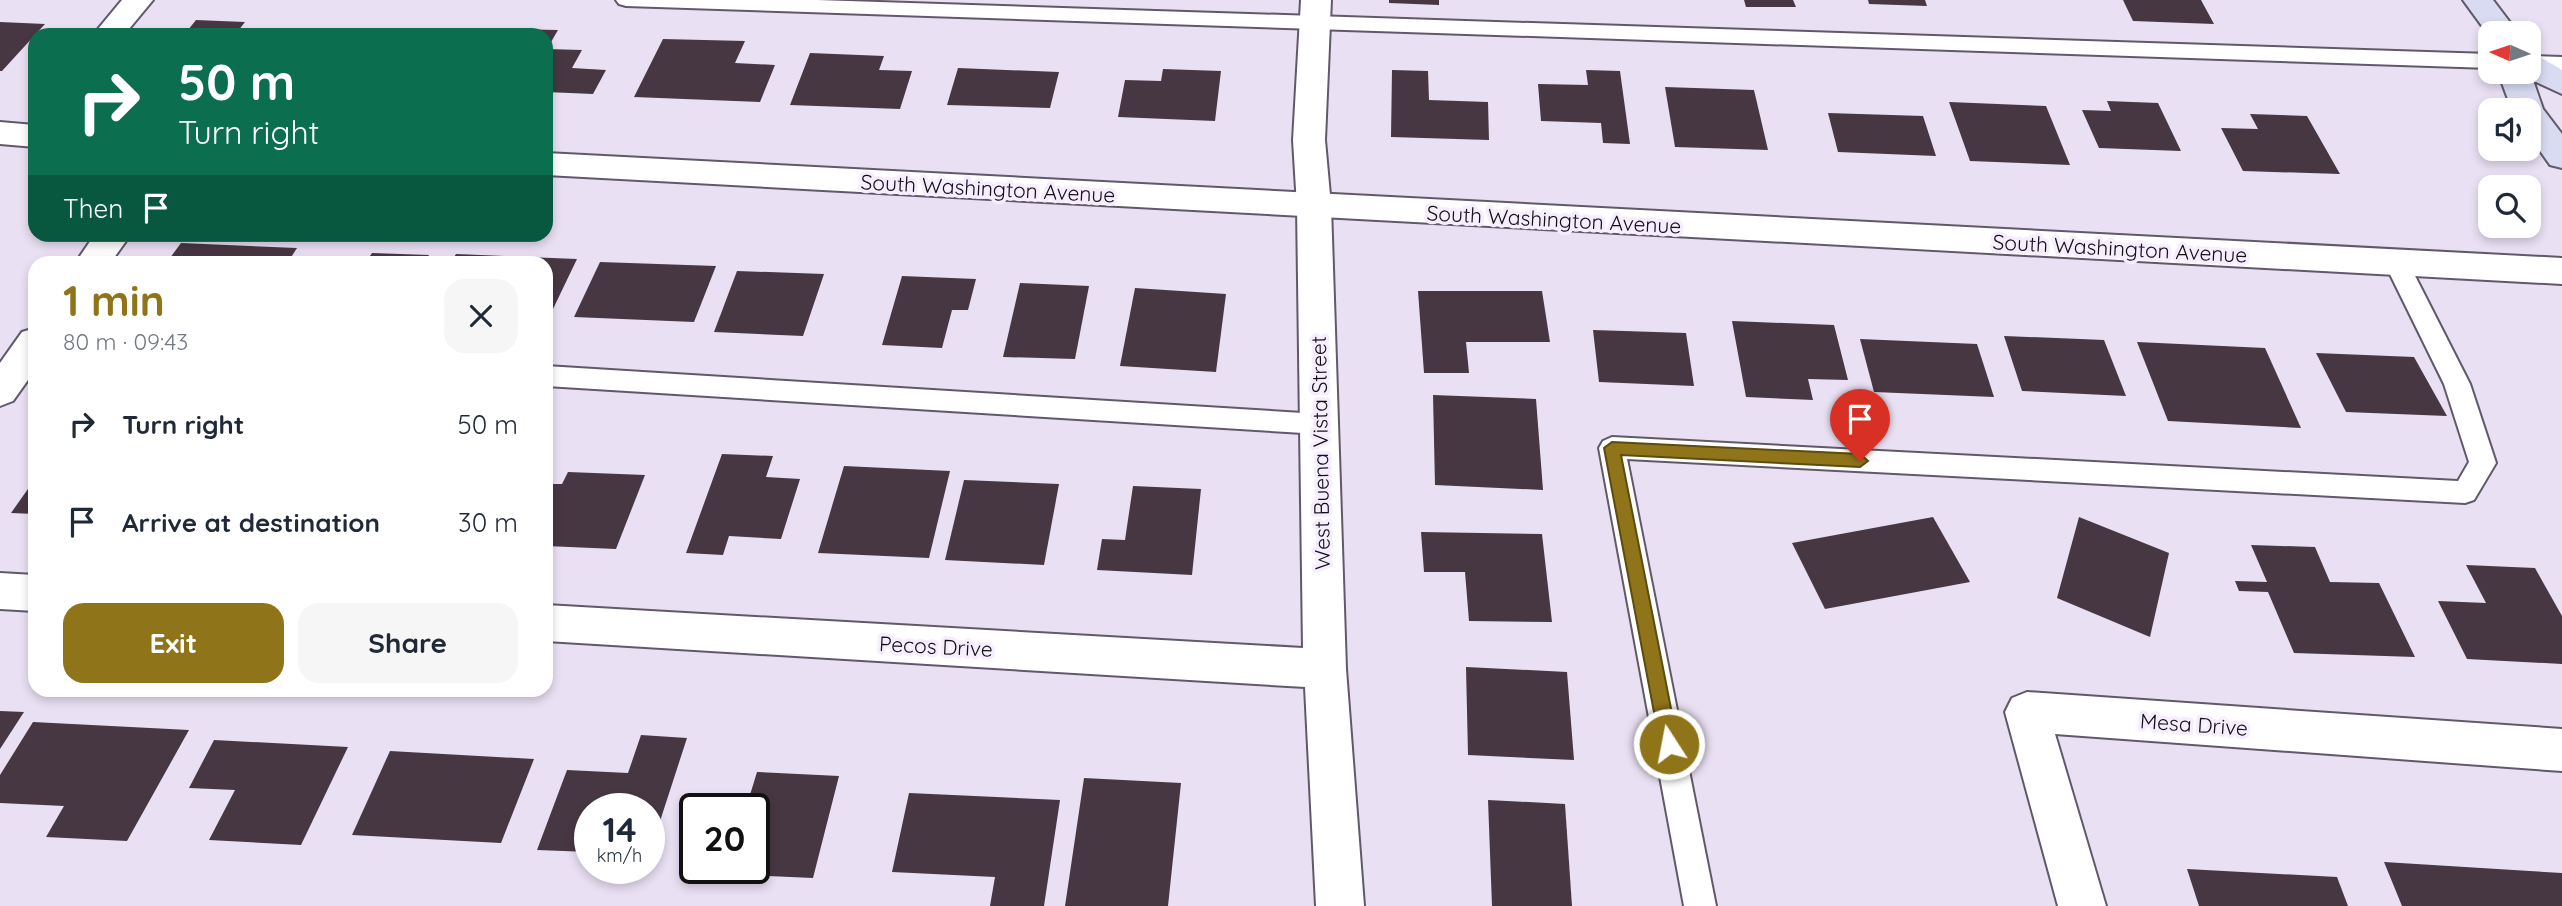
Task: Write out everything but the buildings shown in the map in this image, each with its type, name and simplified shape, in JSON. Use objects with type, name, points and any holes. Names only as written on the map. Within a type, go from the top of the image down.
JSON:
[{"type":"main road","points":[[2478,0],[2494,21]]},
{"type":"main road","points":[[2541,71],[2562,84]]},
{"type":"main road","points":[[2541,129],[2562,157]]},
{"type":"street","points":[[114,28],[138,0]]},
{"type":"street","name":"West Buena Vista Street","points":[[1315,10],[1309,140],[1314,206],[1325,669],[1340,906]]},
{"type":"street","name":"South Washington Avenue","points":[[553,164],[2562,271]]},
{"type":"street","points":[[0,391],[28,352]]},
{"type":"street","points":[[0,592],[28,593]]},
{"type":"street","name":"Pecos Drive","points":[[553,624],[1325,669]]},
{"type":"street","name":"Mesa Drive","points":[[2082,906],[2027,712],[2562,750]]},
{"type":"lane","points":[[626,0],[1315,10],[2478,60]]},
{"type":"lane","points":[[2541,63],[2562,64]]},
{"type":"lane","points":[[1700,906],[1612,448],[2465,492],[2483,463],[2457,384],[2396,262]]},
{"type":"lane","points":[[553,376],[1319,424]]},
{"type":"route","points":[[1669,744],[1612,448],[1860,461]]}]
